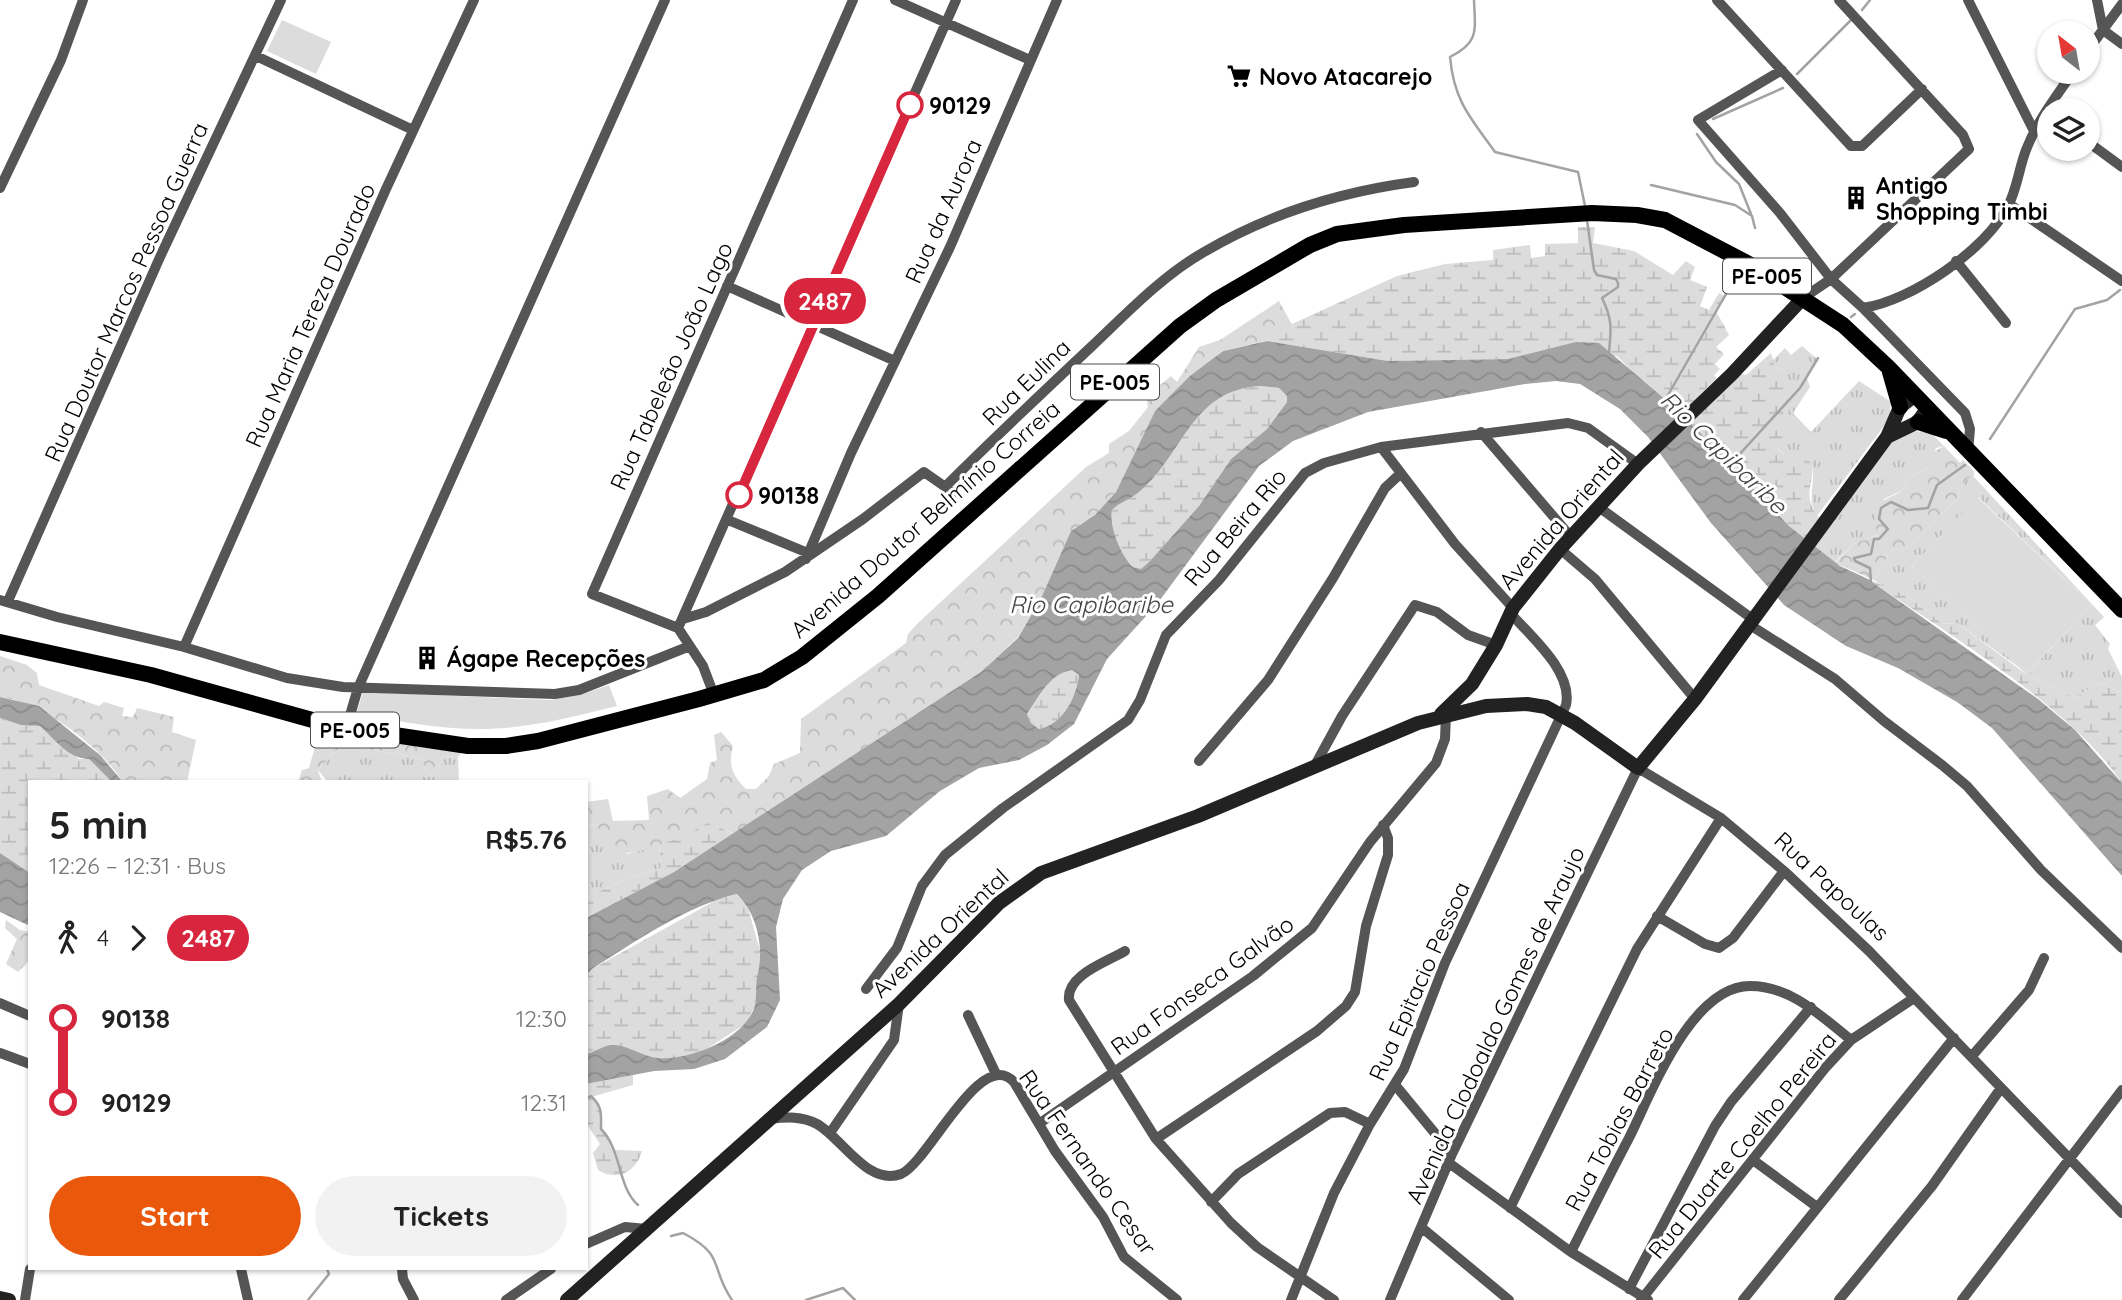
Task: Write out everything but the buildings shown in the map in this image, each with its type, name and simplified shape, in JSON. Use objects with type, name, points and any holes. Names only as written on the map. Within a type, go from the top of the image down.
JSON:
[{"type":"main road","name":"Avenida Doutor Belmínio Correia","points":[[0,642],[151,675],[346,729],[468,746],[506,746],[538,741],[764,680],[802,657],[878,596],[1180,326],[1216,300],[1310,245],[1337,234],[1359,230],[1586,213],[1637,215],[1678,225],[1804,298],[1843,325],[1888,367],[1914,396]]},
{"type":"main road","points":[[1888,367],[1900,407]]},
{"type":"main road","name":"PE-005","points":[[1914,396],[1922,415],[1948,432],[2122,610]]},
{"type":"street","points":[[0,188],[61,60],[83,0]]},
{"type":"street","name":"Rua Doutor Marcos Pessoa Guerra","points":[[4,601],[160,257],[281,0]]},
{"type":"street","name":"Rua Maria Tereza Dourado","points":[[184,647],[413,130],[474,0]]},
{"type":"street","points":[[346,729],[358,688],[665,0]]},
{"type":"street","name":"Rua Tabeleão João Lago","points":[[680,623],[592,594],[853,0]]},
{"type":"street","points":[[895,0],[1030,60]]},
{"type":"street","points":[[714,695],[705,670],[680,623],[814,326],[956,0]]},
{"type":"street","name":"Rua da Aurora","points":[[807,556],[895,360],[950,247],[1057,0]]},
{"type":"street","points":[[1717,0],[1838,133],[1856,147],[1867,142],[1922,89]]},
{"type":"street","points":[[1804,298],[1831,279],[1968,152],[1969,145],[1922,89],[1839,0]]},
{"type":"street","points":[[1968,0],[2034,131]]},
{"type":"street","points":[[2097,0],[2103,30],[2122,44]]},
{"type":"street","points":[[2100,34],[2122,4]]},
{"type":"street","points":[[256,56],[413,130]]},
{"type":"street","points":[[1782,70],[1698,120],[1780,213],[1831,279],[1863,308],[1965,413],[1970,429],[1968,453]]},
{"type":"street","points":[[1863,308],[1901,298],[1956,261],[1989,234],[2009,204],[2037,127]]},
{"type":"street","points":[[2100,151],[2122,167]]},
{"type":"street","name":"Rua Eulina","points":[[680,623],[706,612],[807,556],[924,472],[950,490],[1105,334],[1170,275],[1202,253],[1235,235],[1322,199],[1414,182]]},
{"type":"street","points":[[2009,204],[2122,282]]},
{"type":"street","points":[[1956,261],[2006,323]]},
{"type":"street","points":[[727,286],[895,360]]},
{"type":"street","name":"Avenida Oriental","points":[[567,1300],[899,1004],[999,903],[1041,873],[1198,816],[1442,715],[1472,684],[1496,645],[1512,611],[1560,549],[1643,459],[1732,374],[1804,298]]},
{"type":"street","points":[[1638,768],[1695,699],[1755,619],[1883,443],[1900,407],[1914,396]]},
{"type":"street","points":[[1883,443],[1922,415]]},
{"type":"street","name":"Rua Beira Rio","points":[[866,989],[903,938],[922,886],[945,855],[1003,808],[1128,720],[1140,700],[1166,635],[1219,580],[1298,480],[1324,463],[1381,447],[1481,432],[1534,429],[1562,424],[1581,425],[1643,459]]},
{"type":"street","points":[[1481,432],[1571,537]]},
{"type":"street","points":[[1381,447],[1540,646],[1567,687],[1568,696],[1561,714]]},
{"type":"street","points":[[1199,761],[1268,680],[1333,578],[1385,488],[1400,474]]},
{"type":"street","points":[[1600,508],[1835,679],[1950,772],[2041,870],[2122,948]]},
{"type":"street","points":[[728,520],[807,556]]},
{"type":"street","points":[[1560,549],[1595,579],[1695,699]]},
{"type":"street","points":[[4,601],[57,617],[184,647],[287,678],[358,688],[555,694],[579,690],[690,646]]},
{"type":"street","points":[[1314,767],[1342,716],[1415,605],[1437,612],[1468,635],[1496,645]]},
{"type":"street","points":[[1472,684],[1475,696],[1486,706]]},
{"type":"street","name":"Rua Papoulas","points":[[1442,715],[1486,706],[1527,704],[1561,714],[1638,768],[1721,818],[1784,871],[1914,998],[2122,1213]]},
{"type":"street","name":"Rua Epitacio Pessoa","points":[[1291,1300],[1334,1193],[1370,1124],[1396,1086],[1445,963],[1561,714]]},
{"type":"street","name":"Rua Fonseca Galvão","points":[[1040,1123],[1115,1073],[1300,940],[1312,928],[1382,825],[1436,763],[1445,739],[1442,715]]},
{"type":"street","name":"Avenida Clodoaldo Gomes de Araujo","points":[[1395,1298],[1421,1227],[1451,1159],[1638,768]]},
{"type":"street","points":[[1510,1208],[1623,974],[1721,818]]},
{"type":"street","points":[[1156,1139],[1317,1031],[1346,1006],[1355,992],[1366,926],[1388,855],[1388,838],[1382,825]]},
{"type":"street","points":[[1657,916],[1705,944],[1719,948],[1734,938],[1784,871]]},
{"type":"street","points":[[1125,951],[1077,979],[1068,993],[1069,1000],[1156,1139],[1211,1202],[1231,1223],[1301,1278],[1334,1300]]},
{"type":"street","points":[[1972,1056],[2029,990],[2044,958]]},
{"type":"street","name":"Rua Tobias Barreto","points":[[1571,1252],[1664,1065],[1694,1021],[1712,1003],[1747,985],[1769,987],[1811,1007],[1851,1040]]},
{"type":"street","name":"Rua Duarte Coelho Pereira","points":[[1644,1299],[1851,1040],[1914,998]]},
{"type":"street","points":[[0,1003],[28,1015]]},
{"type":"street","points":[[830,1133],[894,1040],[899,1004]]},
{"type":"street","points":[[1629,1289],[1715,1126],[1731,1102],[1811,1007]]},
{"type":"street","points":[[968,1015],[996,1074]]},
{"type":"street","points":[[1743,1300],[1954,1038]]},
{"type":"street","points":[[0,1053],[28,1063]]},
{"type":"street","name":"Rua Fernando Cesar","points":[[769,1119],[805,1119],[830,1133],[877,1172],[892,1176],[901,1174],[922,1155],[966,1098],[996,1074],[1004,1074],[1014,1082],[1055,1151],[1103,1217],[1124,1257],[1177,1300]]},
{"type":"street","points":[[1396,1086],[1451,1159],[1510,1208],[1571,1252],[1644,1299]]},
{"type":"street","points":[[1839,1300],[1932,1186],[2001,1088]]},
{"type":"street","points":[[1962,1300],[2122,1090]]},
{"type":"street","points":[[1211,1202],[1238,1174],[1330,1112],[1345,1112],[1370,1124]]},
{"type":"street","points":[[1753,1160],[1817,1207]]},
{"type":"street","points":[[588,1243],[625,1227],[647,1229]]},
{"type":"street","points":[[1421,1227],[1509,1300]]},
{"type":"street","points":[[25,1300],[30,1270]]},
{"type":"street","points":[[241,1270],[248,1300]]},
{"type":"street","points":[[402,1270],[402,1279],[414,1300]]},
{"type":"street","points":[[506,1300],[540,1272]]},
{"type":"street","points":[[0,1298],[9,1300]]},
{"type":"green space","points":[[282,20],[331,42],[316,74],[267,51]]},
{"type":"green space","points":[[1578,227],[1595,227],[1593,243],[1634,251],[1673,275],[1686,261],[1695,267],[1690,280],[1707,287],[1700,306],[1709,310],[1719,293],[1726,297],[1716,311],[1729,335],[1716,347],[1724,354],[1715,364],[1720,369],[1714,375],[1717,378],[1681,413],[1644,384],[1617,356],[1540,352],[1508,359],[1388,361],[1267,341],[1295,330],[1292,324],[1397,276],[1445,264],[1493,260],[1493,250],[1530,245],[1531,258],[1545,256],[1545,244],[1578,243]]},
{"type":"green space","points":[[1279,301],[1295,330],[1278,338],[1222,351],[1155,411],[1116,492],[1095,515],[1071,531],[1042,596],[1018,637],[981,672],[734,834],[716,827],[702,828],[658,846],[609,856],[597,824],[588,825],[588,802],[608,799],[613,821],[649,820],[647,796],[668,789],[680,798],[707,779],[710,763],[717,760],[714,735],[721,732],[733,746],[731,764],[737,779],[746,789],[756,789],[769,776],[774,764],[800,753],[801,719],[906,643],[908,634],[917,624],[1086,467],[1109,453],[1109,444],[1129,431],[1148,407],[1146,397],[1171,376],[1177,382],[1199,347],[1220,340]]},
{"type":"green space","points":[[1802,346],[1817,359],[1807,378],[1810,387],[1793,413],[1811,432],[1859,381],[1891,402],[1889,419],[1817,516],[1812,501],[1813,473],[1809,460],[1784,455],[1777,448],[1788,405],[1784,369],[1775,367],[1771,362],[1785,348],[1791,355]]},
{"type":"green space","points":[[1771,353],[1775,367],[1784,369],[1789,399],[1785,430],[1777,448],[1784,455],[1800,454],[1811,463],[1811,505],[1830,527],[1815,547],[1789,526],[1688,421],[1738,373],[1746,375]]},
{"type":"green space","points":[[1261,386],[1279,388],[1287,396],[1287,402],[1267,429],[1231,459],[1199,506],[1150,561],[1141,569],[1133,567],[1117,541],[1112,525],[1112,510],[1136,494],[1154,477],[1204,411],[1219,399],[1238,390]]},
{"type":"green space","points":[[1906,430],[1931,433],[1944,446],[1936,448],[1927,468],[1908,478],[1903,490],[1884,499],[1877,535],[1855,543],[1835,562],[1815,547],[1894,436]]},
{"type":"green space","points":[[1944,446],[1960,463],[1963,460],[1974,471],[1974,477],[1966,479],[1955,501],[1910,547],[1890,551],[1874,580],[1835,563],[1855,543],[1877,535],[1874,517],[1877,507],[1903,490],[1908,478],[1927,468],[1930,454]]},
{"type":"green space","points":[[1974,477],[2104,617],[2095,625],[2110,644],[2108,649],[2122,677],[2122,693],[2101,682],[2074,698],[2030,676],[2030,670],[2092,605],[1978,497],[1912,566],[2020,668],[1957,623],[1943,624],[1909,597],[1889,590],[1874,580],[1890,551],[1910,547],[1955,501],[1966,479]]},
{"type":"green space","points":[[1977,497],[2092,605],[2026,674],[1912,566]]},
{"type":"green space","points":[[1868,579],[1909,597],[1943,624],[1957,623],[2026,674],[2030,670],[2030,676],[2074,698],[2101,682],[2122,693],[2122,783],[2099,754],[2039,699],[2005,672]]},
{"type":"green space","points":[[0,656],[27,665],[37,673],[39,685],[99,706],[104,702],[124,708],[122,716],[133,717],[137,708],[174,717],[172,732],[196,740],[187,780],[122,780],[100,755],[69,728],[33,707],[0,697]]},
{"type":"green space","points":[[1072,670],[1079,675],[1067,709],[1055,722],[1039,729],[1031,723],[1027,714],[1051,681]]},
{"type":"green space","points":[[609,685],[617,706],[550,722],[515,727],[465,729],[434,726],[358,715],[357,711],[363,692],[550,700],[580,695]]},
{"type":"green space","points":[[0,718],[21,725],[40,726],[79,759],[89,759],[110,780],[28,780],[28,872],[0,853]]},
{"type":"green space","points":[[329,734],[462,752],[458,757],[443,756],[437,770],[428,777],[421,758],[342,745],[318,770],[321,780],[299,780],[302,770],[309,768],[316,743]]},
{"type":"green space","points":[[342,745],[421,758],[428,777],[437,770],[443,756],[458,757],[459,780],[326,780],[318,770]]},
{"type":"green space","points":[[597,824],[627,854],[659,845],[661,868],[619,882],[588,897],[588,825]]},
{"type":"green space","points":[[712,824],[734,834],[674,872],[588,917],[588,897],[619,882],[661,868],[659,845]]},
{"type":"green space","points":[[737,894],[747,904],[762,958],[755,1005],[747,1023],[700,1053],[676,1058],[655,1058],[612,1045],[588,1053],[588,974],[718,899]]},
{"type":"green space","points":[[6,920],[20,930],[28,932],[28,962],[18,972],[6,964],[17,939],[5,928]]},
{"type":"green space","points":[[633,1075],[633,1085],[591,1097],[601,1110],[602,1129],[615,1150],[642,1151],[635,1165],[625,1173],[612,1175],[598,1170],[593,1153],[600,1144],[588,1126],[588,1084]]},
{"type":"water","name":"Rio Capibaribe","points":[[1267,341],[1388,361],[1508,359],[1576,342],[1599,343],[1681,413],[1789,526],[1840,566],[1868,579],[2038,699],[2075,730],[2122,783],[2122,876],[1992,728],[1957,702],[1898,668],[1846,646],[1784,605],[1711,523],[1648,437],[1620,409],[1580,384],[1556,381],[1525,384],[1368,412],[1293,441],[1259,466],[1157,604],[1107,659],[1074,724],[1047,745],[1019,760],[979,768],[940,791],[886,836],[831,851],[802,870],[783,899],[776,927],[780,1000],[767,1027],[725,1059],[694,1069],[654,1071],[588,1084],[588,1053],[605,1047],[618,1045],[652,1057],[671,1058],[715,1045],[741,1028],[755,1005],[760,952],[754,920],[737,894],[681,915],[626,947],[588,974],[588,917],[674,872],[981,672],[1018,638],[1042,596],[1071,531],[1095,515],[1116,492],[1155,411],[1190,376],[1223,351]],"holes":[[[1261,386],[1279,388],[1287,396],[1287,402],[1267,429],[1231,459],[1199,506],[1150,561],[1141,569],[1133,567],[1117,541],[1112,525],[1112,510],[1136,494],[1154,477],[1191,426],[1219,399],[1238,390]],[[1072,670],[1079,675],[1075,692],[1061,716],[1055,722],[1039,729],[1031,723],[1027,714],[1051,681]]]},
{"type":"water","points":[[0,697],[39,706],[100,755],[121,780],[110,780],[89,759],[68,752],[40,726],[21,725],[0,718]]},
{"type":"water","points":[[0,853],[28,872],[28,925],[0,912]]},
{"type":"waterway","points":[[1474,0],[1474,34],[1467,46],[1450,57],[1459,97],[1495,152],[1578,172],[1585,206]]},
{"type":"waterway","points":[[1862,10],[1870,0]]},
{"type":"waterway","points":[[1797,74],[1852,19]]},
{"type":"waterway","points":[[1713,119],[1783,88]]},
{"type":"waterway","points":[[1697,134],[1716,162],[1739,184],[1751,214]]},
{"type":"waterway","points":[[1651,185],[1735,205],[1752,216],[1755,228]]},
{"type":"waterway","points":[[1587,220],[1594,270],[1597,275],[1616,279],[1618,283],[1618,287],[1602,298],[1610,325],[1609,353]]},
{"type":"waterway","points":[[1664,402],[1737,275]]},
{"type":"waterway","points":[[1990,439],[2075,309],[2107,300],[2120,290]]},
{"type":"waterway","points":[[1851,317],[1855,314]]},
{"type":"waterway","points":[[1727,468],[1800,388],[1818,358]]},
{"type":"waterway","points":[[1871,583],[1870,568],[1854,558],[1871,554],[1874,539],[1879,539],[1888,529],[1879,519],[1881,508],[1891,502],[1908,510],[1928,508],[1937,485],[1965,465]]},
{"type":"waterway","points":[[588,1098],[591,1096],[598,1104],[601,1129],[613,1147],[626,1188],[638,1205]]},
{"type":"waterway","points":[[671,1236],[683,1233],[706,1249],[712,1256],[732,1300]]},
{"type":"waterway","points":[[308,1300],[329,1274],[327,1270]]},
{"type":"waterway","points":[[806,1300],[843,1288],[855,1300]]},
{"type":"bus line","name":"2487","points":[[739,495],[910,105]]},
{"type":"place","name":"Novo Atacarejo","points":[[1239,76]]},
{"type":"place","name":"90129","points":[[910,105]]},
{"type":"place","name":"Antigo Shopping Timbi","points":[[1856,198]]},
{"type":"place","name":"90138","points":[[739,495]]},
{"type":"place","name":"Ágape Recepções","points":[[427,658]]}]
